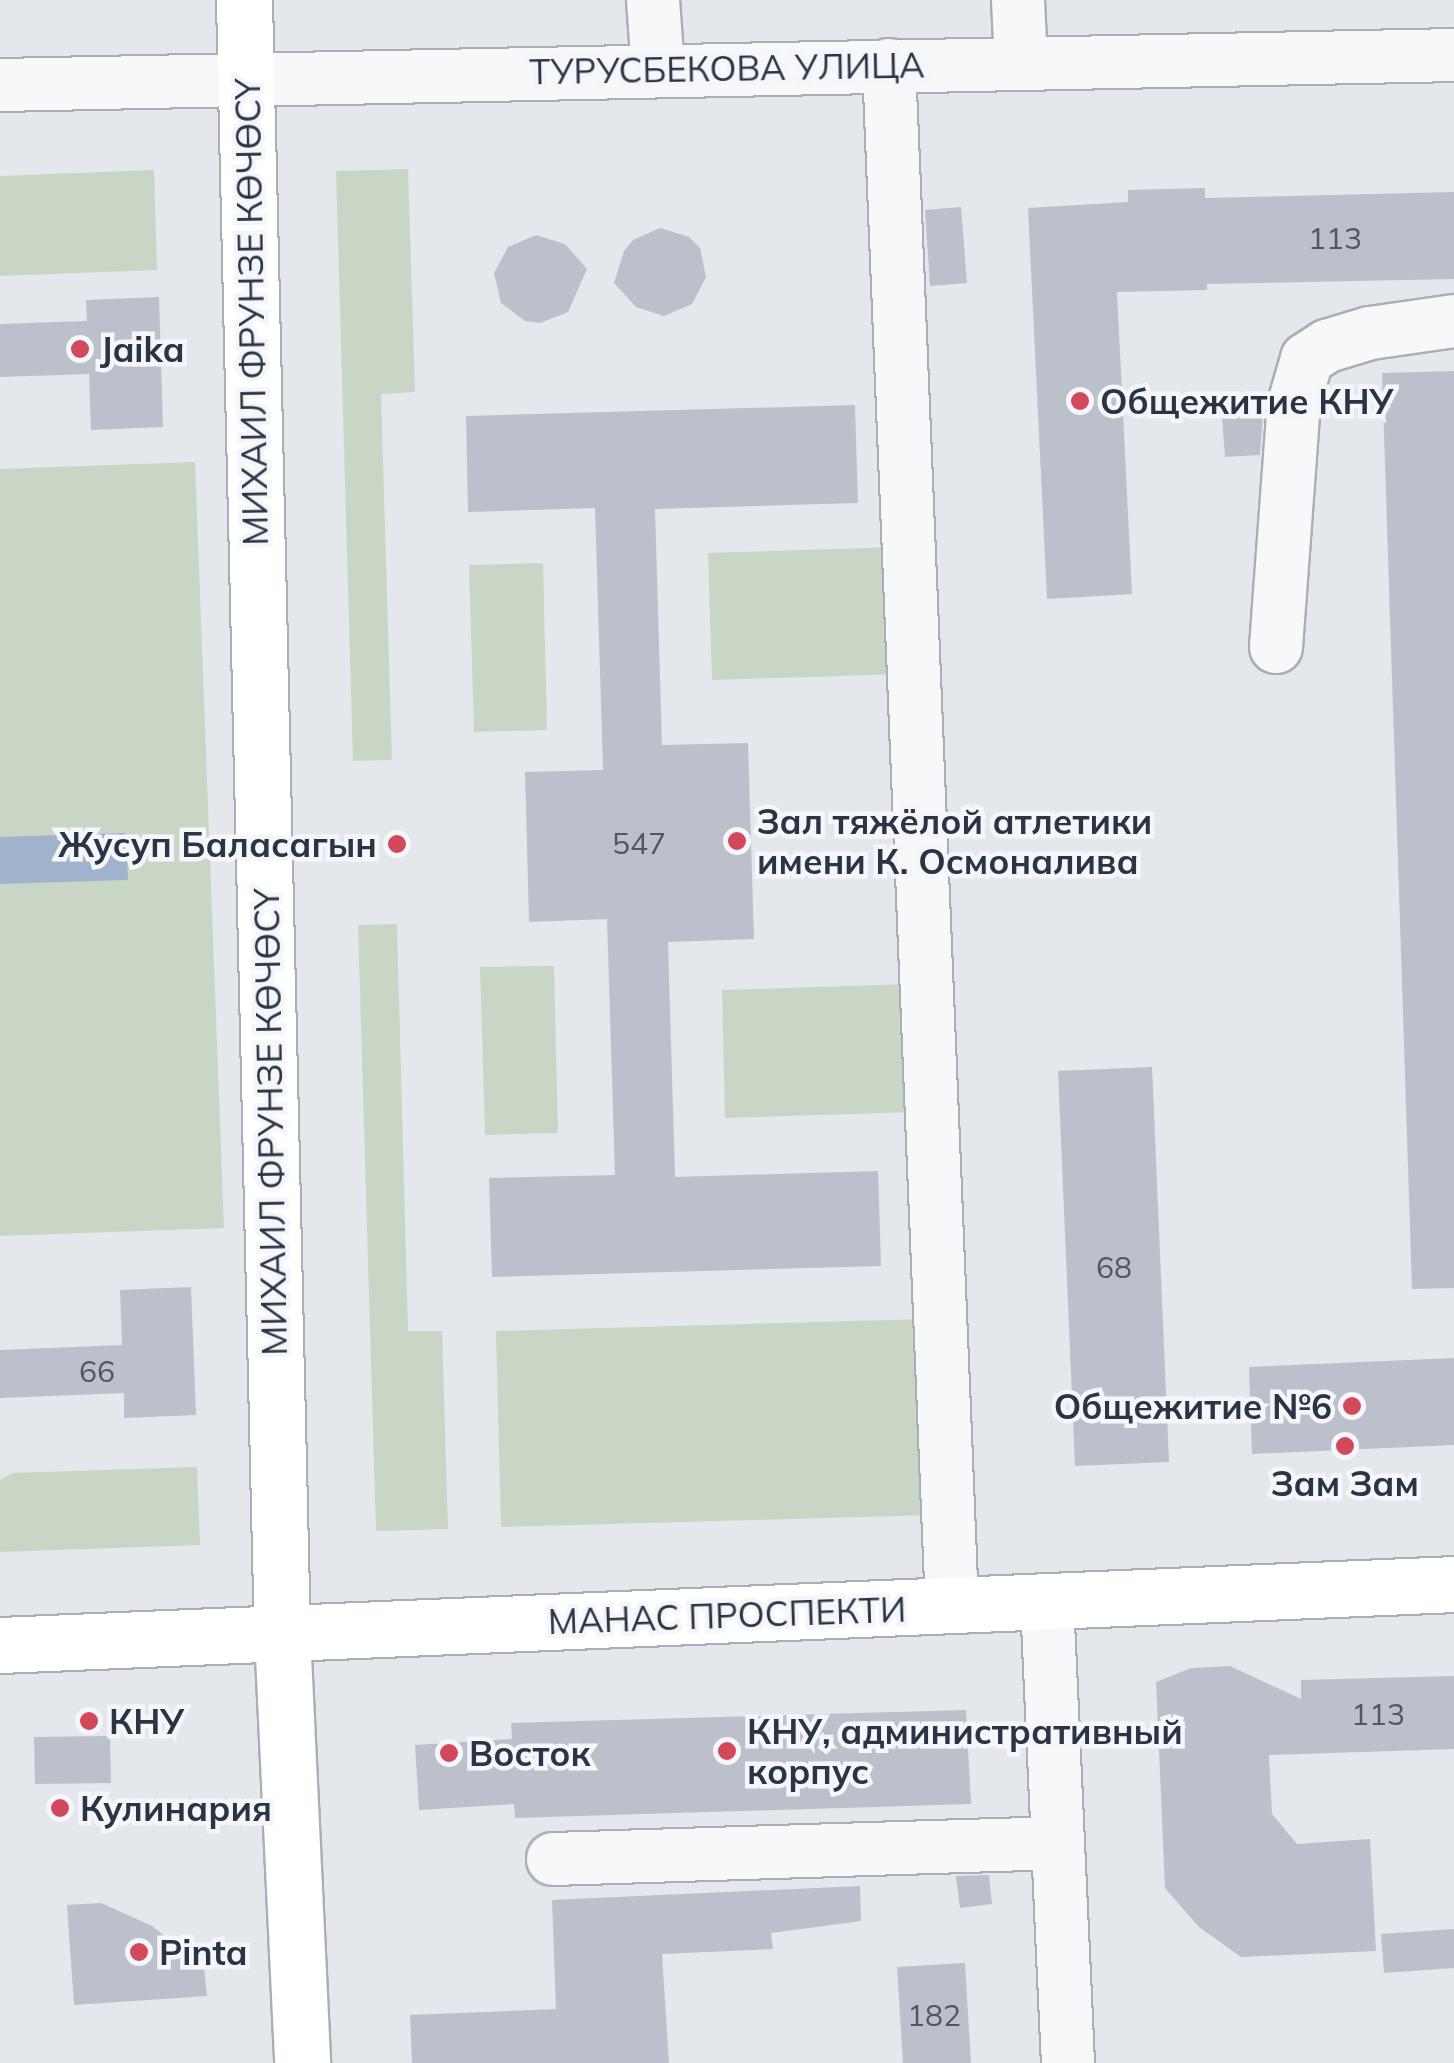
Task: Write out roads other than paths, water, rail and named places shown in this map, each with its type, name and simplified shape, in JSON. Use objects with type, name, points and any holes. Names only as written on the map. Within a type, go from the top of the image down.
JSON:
[{"type":"main road","name":"МИХАИЛ ФРУНЗЕ КӨЧӨСҮ","points":[[244,0],[282,1634],[302,2063]]},
{"type":"main road","name":"МАНАС ПРОСПЕКТИ","points":[[0,1645],[1454,1584]]},
{"type":"street","points":[[653,0],[658,70]]},
{"type":"street","points":[[1018,0],[1020,63]]},
{"type":"street","name":"ТУРУСБЕКОВА УЛИЦА","points":[[0,85],[1454,55]]},
{"type":"street","points":[[889,65],[952,1605]]},
{"type":"street","points":[[1276,647],[1300,372],[1307,359],[1328,346],[1370,333],[1454,321]]},
{"type":"street","points":[[1047,1601],[1068,2063]]},
{"type":"street","points":[[553,1859],[1058,1843]]},
{"type":"water","points":[[126,833],[128,880],[0,884],[0,837]]},
{"type":"place","name":"Jaika","points":[[80,349]]},
{"type":"place","name":"Общежитие КНУ","points":[[1080,401]]},
{"type":"place","name":"Зал тяжёлой атлетики имени К. Осмоналива","points":[[737,841]]},
{"type":"place","name":"Жусуп Баласагын","points":[[397,844]]},
{"type":"place","name":"Общежитие №6","points":[[1352,1406]]},
{"type":"place","name":"Зам Зам","points":[[1345,1446]]},
{"type":"place","name":"КНУ","points":[[89,1721]]},
{"type":"place","name":"КНУ, административный корпус","points":[[727,1751]]},
{"type":"place","name":"Восток","points":[[449,1753]]},
{"type":"place","name":"Кулинария","points":[[60,1808]]},
{"type":"place","name":"Pinta","points":[[139,1952]]}]
